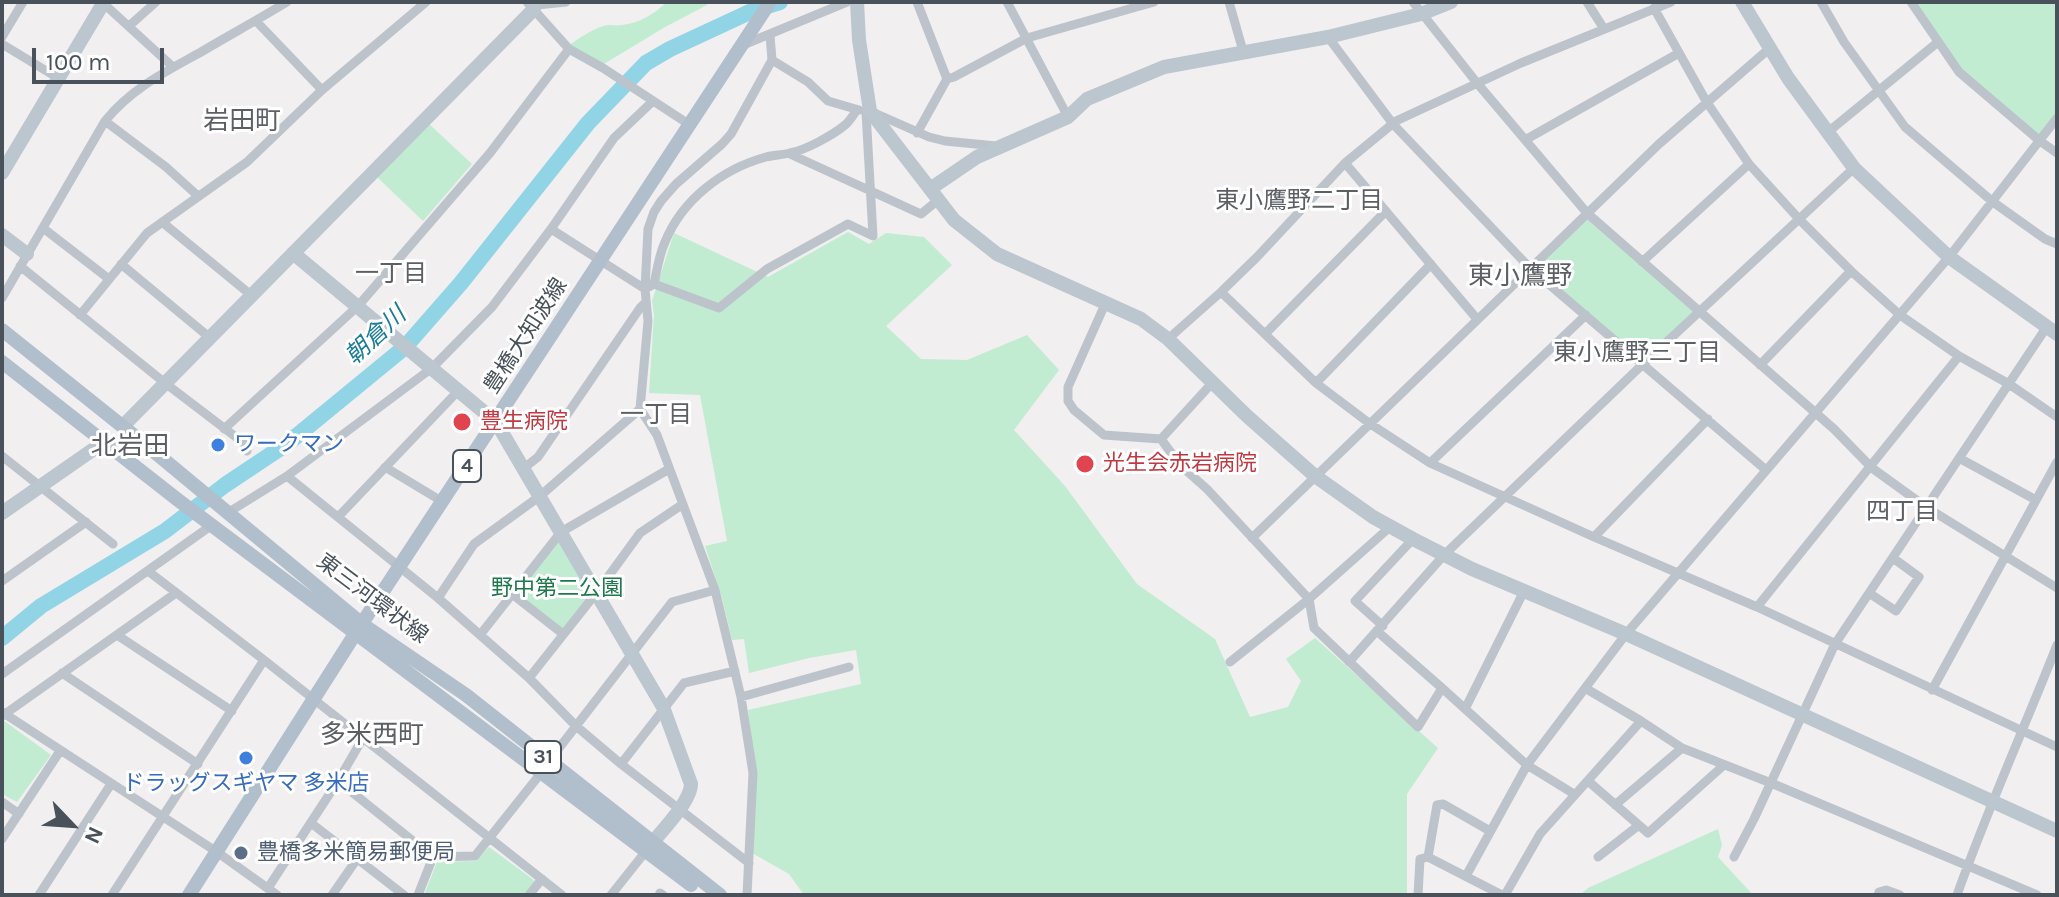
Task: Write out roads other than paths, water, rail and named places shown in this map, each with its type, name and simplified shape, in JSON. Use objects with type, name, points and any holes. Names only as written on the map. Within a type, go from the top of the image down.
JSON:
[{"type":"main road","name":"豊橋大知波線","points":[[189,895],[359,629],[770,2]]},
{"type":"main road","name":"東三河環状線","points":[[2,330],[228,511],[359,629]]},
{"type":"main road","name":"東三河環状線","points":[[2,362],[211,524],[359,629],[466,695],[545,767],[649,847],[705,895]]},
{"type":"main road","name":"東三河環状線","points":[[649,847],[720,895]]},
{"type":"street","points":[[2,37],[23,2]]},
{"type":"street","points":[[129,26],[156,2]]},
{"type":"street","points":[[2,298],[105,121],[120,103],[173,67],[287,2]]},
{"type":"street","points":[[80,315],[147,233],[247,162],[322,90],[426,2]]},
{"type":"street","points":[[123,426],[530,6],[566,2]]},
{"type":"street","points":[[745,42],[770,35],[847,2]]},
{"type":"street","points":[[551,229],[601,261],[650,286],[719,308],[767,269],[848,224],[873,236],[857,2]]},
{"type":"street","points":[[917,2],[947,79]]},
{"type":"street","points":[[1007,2],[1068,117]]},
{"type":"street","points":[[917,133],[947,79],[1027,38],[1154,2]]},
{"type":"street","points":[[1229,2],[1243,51]]},
{"type":"street","points":[[790,154],[921,214],[934,195],[977,157],[1068,117],[1087,99],[1164,67],[1328,37],[1417,8],[1451,2]]},
{"type":"street","points":[[1587,2],[1604,29]]},
{"type":"street","points":[[1168,339],[1257,257],[1345,163],[1393,124],[1477,83],[1671,2]]},
{"type":"street","points":[[1734,857],[1835,644],[2009,384],[2052,331],[1949,257],[1854,168],[1788,78],[1742,2]]},
{"type":"street","points":[[1821,2],[1844,42],[1905,127],[1993,202],[2045,239],[2057,244]]},
{"type":"street","points":[[1911,2],[1959,72],[2057,153]]},
{"type":"street","points":[[2,173],[103,3],[173,67]]},
{"type":"street","points":[[530,6],[569,49],[690,125]]},
{"type":"street","points":[[1417,8],[1587,213],[1814,412],[1870,466],[1926,507],[2057,588]]},
{"type":"street","points":[[1654,8],[1706,101],[1749,164],[1799,219],[1900,315],[2057,417]]},
{"type":"street","points":[[256,21],[322,90]]},
{"type":"street","points":[[650,286],[647,242],[654,212],[676,184],[731,134],[772,60],[770,35]]},
{"type":"street","points":[[1328,37],[1393,124],[1530,268],[1766,470]]},
{"type":"street","points":[[1828,132],[1938,42]]},
{"type":"street","points":[[2,44],[58,78]]},
{"type":"street","points":[[1252,538],[1587,213],[1706,101],[1770,48]]},
{"type":"street","points":[[224,429],[358,306],[490,153],[569,49]]},
{"type":"street","points":[[1525,140],[1679,53]]},
{"type":"street","points":[[772,60],[808,82],[828,101],[945,141],[999,146]]},
{"type":"street","points":[[228,511],[287,476],[429,366],[492,307],[614,138],[653,101]]},
{"type":"street","points":[[747,895],[753,773],[741,697],[715,590],[657,435],[640,409],[648,321],[646,302],[663,245],[673,225],[684,209],[710,184],[749,162],[790,154],[811,145],[864,111]]},
{"type":"street","points":[[864,111],[954,220],[997,254],[1141,319],[1168,339],[1315,476],[1373,517],[1444,555],[1626,634],[2057,831]]},
{"type":"street","points":[[1466,876],[1527,765],[1626,634],[1949,257],[2057,118]]},
{"type":"street","points":[[105,121],[166,167],[198,196]]},
{"type":"street","points":[[1345,163],[1477,319]]},
{"type":"street","points":[[1642,262],[1749,164]]},
{"type":"street","points":[[1349,662],[1444,555],[1854,168]]},
{"type":"street","points":[[1265,334],[1386,211]]},
{"type":"street","points":[[162,222],[251,295]]},
{"type":"street","points":[[43,228],[109,279]]},
{"type":"street","points":[[2,235],[23,260],[80,315],[245,444],[247,451]]},
{"type":"street","points":[[293,253],[496,422],[663,707],[691,788],[679,809],[611,895]]},
{"type":"street","points":[[121,264],[209,337]]},
{"type":"street","points":[[1316,383],[1431,264]]},
{"type":"street","points":[[1760,365],[1851,271]]},
{"type":"street","points":[[1221,292],[1316,383],[1430,463],[1757,607],[2057,747]]},
{"type":"street","points":[[524,468],[538,457],[646,302]]},
{"type":"street","points":[[1106,302],[1068,387],[1068,401],[1074,410],[1104,435],[1161,439],[1180,465],[1207,489],[1309,599],[1314,628],[1418,727],[1442,688]]},
{"type":"street","points":[[1430,463],[1586,315]]},
{"type":"street","points":[[1757,607],[1959,356]]},
{"type":"street","points":[[1161,439],[1213,382]]},
{"type":"street","points":[[338,517],[459,390]]},
{"type":"street","points":[[438,598],[474,544],[540,496],[640,409]]},
{"type":"street","points":[[1594,537],[1708,419]]},
{"type":"street","points":[[2,513],[104,442]]},
{"type":"street","points":[[2,456],[113,544]]},
{"type":"street","points":[[1959,458],[2036,500]]},
{"type":"street","points":[[1932,690],[2057,462]]},
{"type":"street","points":[[385,467],[443,502]]},
{"type":"street","points":[[480,635],[561,532],[669,469]]},
{"type":"street","points":[[287,476],[438,598],[621,764],[749,863]]},
{"type":"street","points":[[529,678],[640,533],[683,504]]},
{"type":"street","points":[[2,581],[86,522]]},
{"type":"street","points":[[2,674],[211,524]]},
{"type":"street","points":[[1230,662],[1309,599],[1390,527]]},
{"type":"street","points":[[1413,539],[1355,601],[1380,629],[1527,765],[1574,794]]},
{"type":"street","points":[[1869,593],[1896,611],[1919,577],[1893,558]]},
{"type":"street","points":[[148,571],[562,895]]},
{"type":"street","points":[[338,781],[433,857],[475,856],[672,602],[715,590]]},
{"type":"street","points":[[1465,709],[1524,591]]},
{"type":"street","points":[[176,593],[3,714],[217,852],[277,895]]},
{"type":"street","points":[[512,594],[563,634]]},
{"type":"street","points":[[117,635],[232,711]]},
{"type":"street","points":[[1957,895],[2057,645]]},
{"type":"street","points":[[112,895],[264,660]]},
{"type":"street","points":[[741,697],[849,667]]},
{"type":"street","points":[[621,764],[684,683],[735,671]]},
{"type":"street","points":[[62,673],[198,764]]},
{"type":"street","points":[[1585,688],[1682,748],[2037,895]]},
{"type":"street","points":[[1418,895],[1420,859],[1428,857],[1504,895],[1540,834],[1641,721]]},
{"type":"street","points":[[268,888],[363,738]]},
{"type":"street","points":[[1615,805],[1682,748]]},
{"type":"street","points":[[2,839],[60,751]]},
{"type":"street","points":[[1588,781],[1648,833],[1724,765]]},
{"type":"street","points":[[39,895],[111,784]]},
{"type":"street","points":[[2,802],[19,814]]},
{"type":"street","points":[[1428,857],[1437,805],[1443,804],[1490,831]]},
{"type":"street","points":[[311,823],[404,895]]},
{"type":"street","points":[[1598,857],[1639,825]]},
{"type":"street","points":[[418,895],[433,857]]},
{"type":"street","points":[[332,895],[357,859]]},
{"type":"street","points":[[529,895],[542,879]]},
{"type":"street","points":[[1878,895],[1886,890],[1900,895]]},
{"type":"waterway","name":"朝倉川","points":[[2,638],[41,606],[165,531],[225,485],[288,443],[405,347],[461,283],[588,123],[646,63],[754,10],[780,2]]},
{"type":"place","name":"豊生病院","points":[[462,422]]},
{"type":"place","name":"ワークマン","points":[[218,445]]},
{"type":"place","name":"光生会赤岩病院","points":[[1085,464]]},
{"type":"place","name":"ドラッグスギヤマ 多米店","points":[[246,758]]},
{"type":"place","name":"豊橋多米簡易郵便局","points":[[241,853]]},
{"type":"district","name":"岩田町","points":[[242,122]]},
{"type":"district","name":"東小鷹野二丁目","points":[[1299,201]]},
{"type":"district","name":"一丁目","points":[[391,274]]},
{"type":"district","name":"東小鷹野","points":[[1520,277]]},
{"type":"district","name":"東小鷹野三丁目","points":[[1637,353]]},
{"type":"district","name":"一丁目","points":[[656,415]]},
{"type":"district","name":"北岩田","points":[[130,447]]},
{"type":"district","name":"四丁目","points":[[1902,512]]},
{"type":"district","name":"多米西町","points":[[372,736]]},
{"type":"park label","name":"野中第二公園","points":[[557,589]]}]
